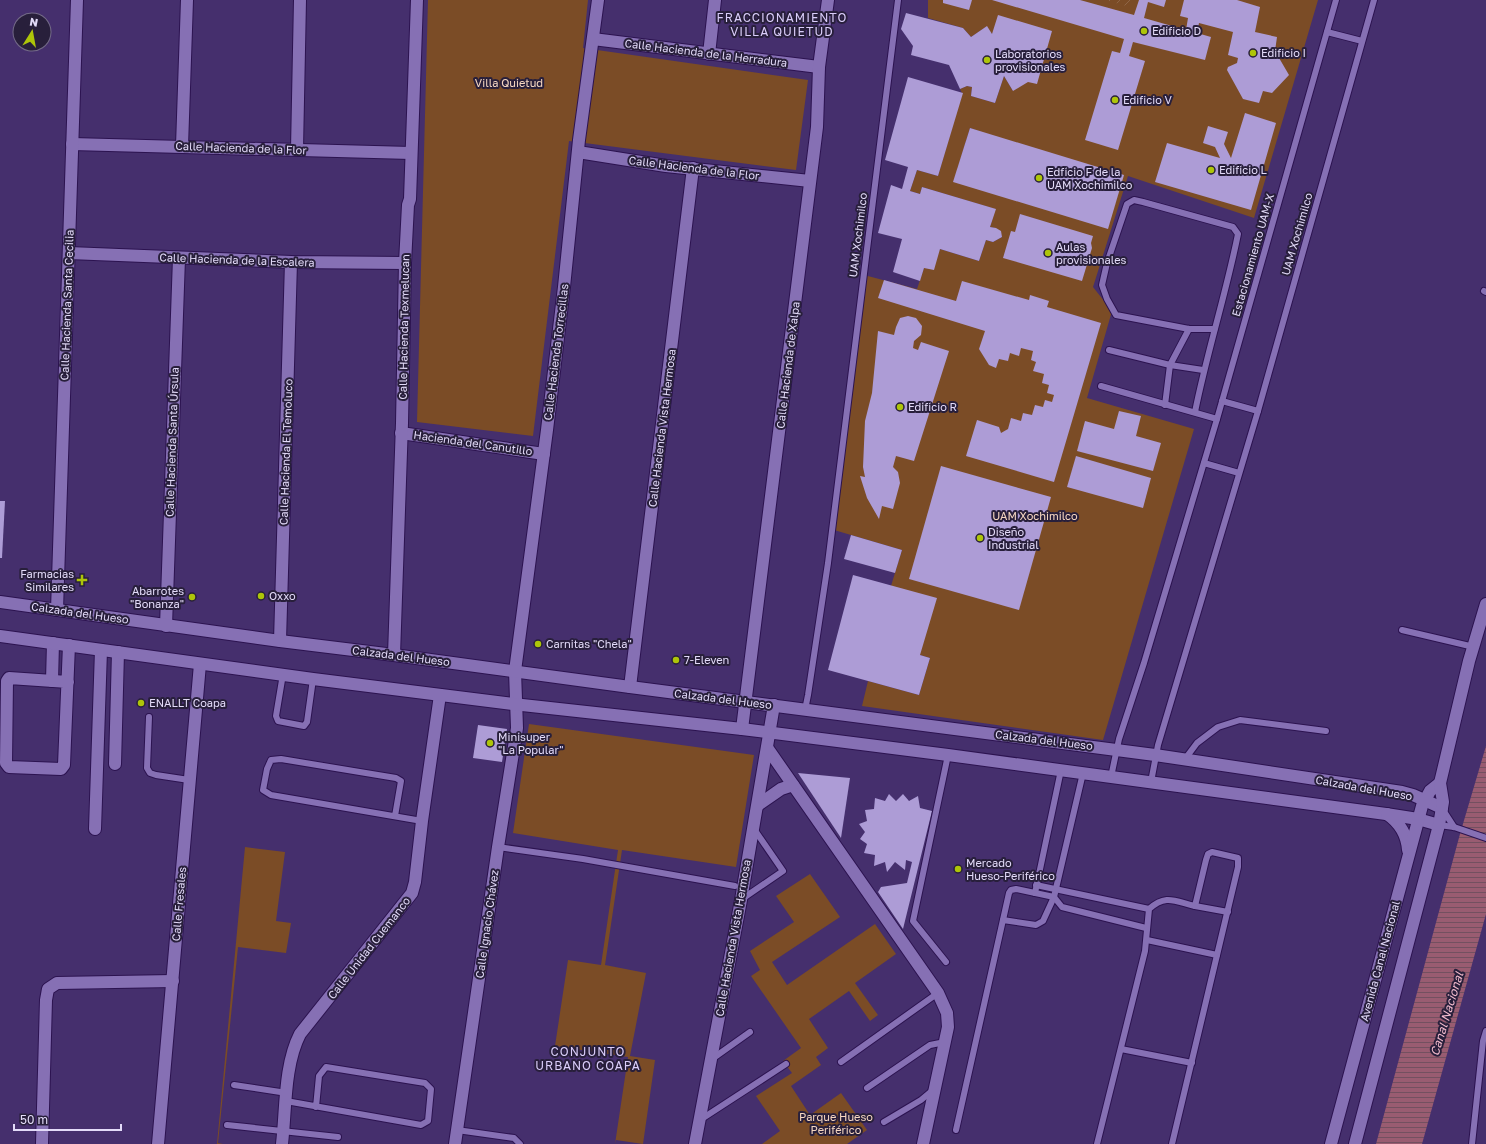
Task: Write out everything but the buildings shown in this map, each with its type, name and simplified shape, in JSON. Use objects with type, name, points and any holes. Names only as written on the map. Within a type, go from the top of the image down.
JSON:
[{"type":"street","name":"Calle Hacienda Santa Cecilia","points":[[57,610],[77,0]]},
{"type":"street","points":[[182,146],[187,0]]},
{"type":"street","points":[[297,150],[300,0]]},
{"type":"street","name":"Calle Hacienda Texmelucan","points":[[394,655],[405,263],[408,205],[410,199],[417,0]]},
{"type":"street","name":"Calle Hacienda Torrecillas","points":[[516,705],[515,671],[544,454],[578,152],[598,0]]},
{"type":"street","points":[[709,54],[715,0]]},
{"type":"street","name":"Calle Hacienda de Xalpa","points":[[742,729],[817,127],[819,66],[828,0]]},
{"type":"street","name":"Calle Hacienda de la Herradura","points":[[593,39],[819,66]]},
{"type":"street","name":"Calle Hacienda de la Flor","points":[[72,144],[411,153]]},
{"type":"street","name":"Calle Hacienda de la Flor","points":[[578,152],[666,166],[810,181]]},
{"type":"street","name":"Calle Hacienda Vista Hermosa","points":[[630,687],[693,168]]},
{"type":"street","name":"Calle Hacienda de la Escalera","points":[[69,253],[291,262],[405,263]]},
{"type":"street","name":"Calle Hacienda Santa Úrsula","points":[[166,626],[179,258]]},
{"type":"street","name":"Calle Hacienda El Temoluco","points":[[280,641],[291,262]]},
{"type":"street","name":"Hacienda del Canutillo","points":[[401,433],[544,454]]},
{"type":"street","name":"Calzada del Hueso","points":[[0,602],[166,626],[1185,759],[1402,792],[1442,808]]},
{"type":"street","name":"Avenida Canal Nacional","points":[[1355,1144],[1439,825],[1442,808],[1440,783],[1486,604]]},
{"type":"street","name":"Calzada del Hueso","points":[[0,636],[200,664],[516,705],[770,732],[948,755],[1386,814],[1418,819],[1439,825]]},
{"type":"street","points":[[52,681],[53,643]]},
{"type":"street","points":[[68,682],[9,678],[7,682],[6,763],[9,767],[61,769],[64,765],[68,682],[69,645]]},
{"type":"street","points":[[95,829],[101,650]]},
{"type":"street","points":[[115,764],[118,652]]},
{"type":"street","name":"Calle Fresales","points":[[158,1144],[200,664]]},
{"type":"street","name":"Calle Unidad Cuemanco","points":[[282,1144],[291,1058],[300,1034],[412,893],[415,882],[440,694]]},
{"type":"street","name":"Calle Ignacio Chávez","points":[[455,1144],[498,846],[517,728],[516,705]]},
{"type":"street","name":"Calle Hacienda Vista Hermosa","points":[[695,1144],[741,900],[768,749],[774,706]]},
{"type":"street","points":[[768,749],[938,993],[949,1020],[923,1144]]},
{"type":"street","name":"Avenida Canal Nacional","points":[[1331,1144],[1418,819],[1424,800],[1430,791],[1440,783]]},
{"type":"street","points":[[758,805],[781,789],[793,785]]},
{"type":"street","points":[[1386,814],[1398,824],[1403,831],[1408,844],[1408,858]]},
{"type":"street","points":[[42,1144],[46,1000],[48,989],[57,983],[173,981]]},
{"type":"lane","name":"UAM Xochimilco","points":[[805,710],[828,563],[898,0]]},
{"type":"lane","name":"Estacionamiento UAM-X","points":[[1204,463],[1336,0]]},
{"type":"lane","name":"UAM Xochimilco","points":[[1151,782],[1155,755],[1238,473],[1258,411],[1374,0]]},
{"type":"lane","points":[[1327,32],[1362,41]]},
{"type":"lane","name":"Estacionamiento UAM-X","points":[[1195,412],[1203,370],[1215,329],[1238,234],[1232,227],[1143,202],[1134,200],[1127,204],[1107,263],[1102,285],[1107,299],[1116,315],[1189,330],[1215,329]]},
{"type":"lane","points":[[1165,405],[1170,365],[1189,330]]},
{"type":"lane","points":[[1109,350],[1170,365],[1203,370]]},
{"type":"lane","points":[[1101,386],[1217,419]]},
{"type":"lane","points":[[1222,401],[1258,411]]},
{"type":"lane","points":[[1111,777],[1116,750],[1144,663],[1204,463],[1238,473]]},
{"type":"lane","points":[[1402,630],[1474,647]]},
{"type":"lane","points":[[283,674],[276,716],[278,721],[304,726],[307,722],[313,679]]},
{"type":"lane","points":[[149,717],[147,768],[150,773],[189,780]]},
{"type":"lane","points":[[1185,759],[1197,743],[1218,727],[1240,720],[1326,731]]},
{"type":"lane","points":[[946,962],[913,921],[948,755]]},
{"type":"lane","points":[[395,816],[401,781],[396,778],[281,759],[271,760],[267,769],[264,790],[271,795],[422,821]]},
{"type":"lane","points":[[1035,893],[1061,770]]},
{"type":"lane","points":[[1003,920],[1036,925],[1043,921],[1054,897],[1083,773]]},
{"type":"lane","points":[[1442,808],[1456,828]]},
{"type":"lane","points":[[1439,825],[1456,828],[1486,838]]},
{"type":"lane","points":[[741,900],[783,871],[754,827]]},
{"type":"lane","points":[[498,846],[583,859],[735,886]]},
{"type":"lane","points":[[1172,1144],[1216,955],[1228,912],[1238,867],[1238,858],[1212,852],[1208,854],[1195,906]]},
{"type":"lane","points":[[1036,885],[1149,909]]},
{"type":"lane","points":[[956,1130],[1009,893],[1011,890],[1016,889],[1054,897],[1062,908],[1146,928]]},
{"type":"lane","points":[[1097,1144],[1147,940],[1146,928],[1149,909],[1156,903],[1166,899],[1228,912]]},
{"type":"lane","points":[[1147,940],[1216,955]]},
{"type":"lane","points":[[841,1062],[938,993]]},
{"type":"lane","points":[[1472,1144],[1486,1031]]},
{"type":"lane","points":[[710,1060],[750,1032]]},
{"type":"lane","points":[[867,1088],[930,1045],[945,1042]]},
{"type":"lane","points":[[1121,1049],[1192,1063]]},
{"type":"lane","points":[[700,1120],[786,1064]]},
{"type":"lane","points":[[234,1085],[286,1097],[316,1107],[421,1125],[428,1121],[431,1089],[425,1083],[326,1067],[319,1076],[316,1107]]},
{"type":"lane","points":[[884,1122],[921,1100],[934,1089]]},
{"type":"lane","points":[[227,1125],[338,1137]]},
{"type":"lane","points":[[457,1130],[514,1138],[520,1144]]},
{"type":"green space","name":"Villa Quietud","points":[[428,0],[588,0],[583,48],[808,80],[796,170],[569,141],[533,436],[417,422]]},
{"type":"green space","name":"UAM Xochimilco","points":[[928,0],[1318,0],[1254,218],[1128,176],[1093,287],[1112,311],[1087,398],[1194,429],[1103,740],[862,706],[868,681],[919,695],[930,658],[920,655],[891,586],[902,550],[834,530],[864,275],[917,289],[924,268],[940,249],[979,261],[986,240],[993,242],[1002,237],[998,230],[990,227],[995,209],[922,187],[920,194],[910,191],[917,170],[938,176],[962,93],[960,89],[967,86],[972,87],[971,96],[995,103],[1004,76],[1013,91],[992,34],[986,27],[971,37],[963,28],[928,18]],"holes":[[[970,128],[978,131],[963,184],[954,181]]]},
{"type":"green space","points":[[1105,0],[1132,0],[1130,7]]},
{"type":"green space","points":[[529,724],[754,755],[736,867],[622,850],[605,965],[646,973],[630,1056],[655,1060],[643,1144],[616,1140],[615,1144],[628,1057],[555,1046],[568,960],[601,965],[618,850],[513,833]]},
{"type":"green space","points":[[245,847],[285,852],[276,921],[291,923],[286,953],[238,947],[218,1143],[223,1144],[217,1144]]},
{"type":"green space","name":"Parque Hueso Periférico","points":[[810,874],[840,917],[772,962],[787,985],[875,924],[896,954],[855,983],[878,1015],[870,1021],[849,991],[809,1019],[828,1048],[816,1057],[821,1065],[791,1086],[810,1115],[841,1093],[867,1130],[847,1144],[762,1144],[780,1131],[756,1096],[792,1073],[783,1061],[801,1048],[751,976],[760,970],[750,951],[794,922],[776,896]]},
{"type":"water","name":"Canal Nacional","points":[[1486,746],[1486,914],[1422,1144],[1376,1144],[1460,834]]},
{"type":"place","name":"Edificio D","points":[[1144,31]]},
{"type":"place","name":"Edificio I","points":[[1253,53]]},
{"type":"place","name":"Laboratorios provisionales","points":[[987,60]]},
{"type":"place","name":"Edificio V","points":[[1115,100]]},
{"type":"place","name":"Edificio L","points":[[1211,170]]},
{"type":"place","name":"Edficio F de la UAM Xochimilco","points":[[1039,178]]},
{"type":"place","name":"Aulas provisionales","points":[[1048,253]]},
{"type":"place","name":"Edificio R","points":[[900,407]]},
{"type":"place","name":"Diseño Industrial","points":[[980,538]]},
{"type":"place","name":"Farmacias Similares","points":[[82,580]]},
{"type":"place","name":"Oxxo","points":[[261,596]]},
{"type":"place","name":"Abarrotes \"Bonanza\"","points":[[192,597]]},
{"type":"place","name":"Carnitas \"Chela\"","points":[[538,644]]},
{"type":"place","name":"7-Eleven","points":[[676,660]]},
{"type":"place","name":"ENALLT Coapa","points":[[141,703]]},
{"type":"place","name":"Minisuper \"La Popular\"","points":[[490,743]]},
{"type":"place","name":"Mercado Hueso-Periférico","points":[[958,869]]},
{"type":"district","name":"FRACCIONAMIENTO VILLA QUIETUD","points":[[782,25]]},
{"type":"district","name":"CONJUNTO URBANO COAPA","points":[[588,1059]]}]
